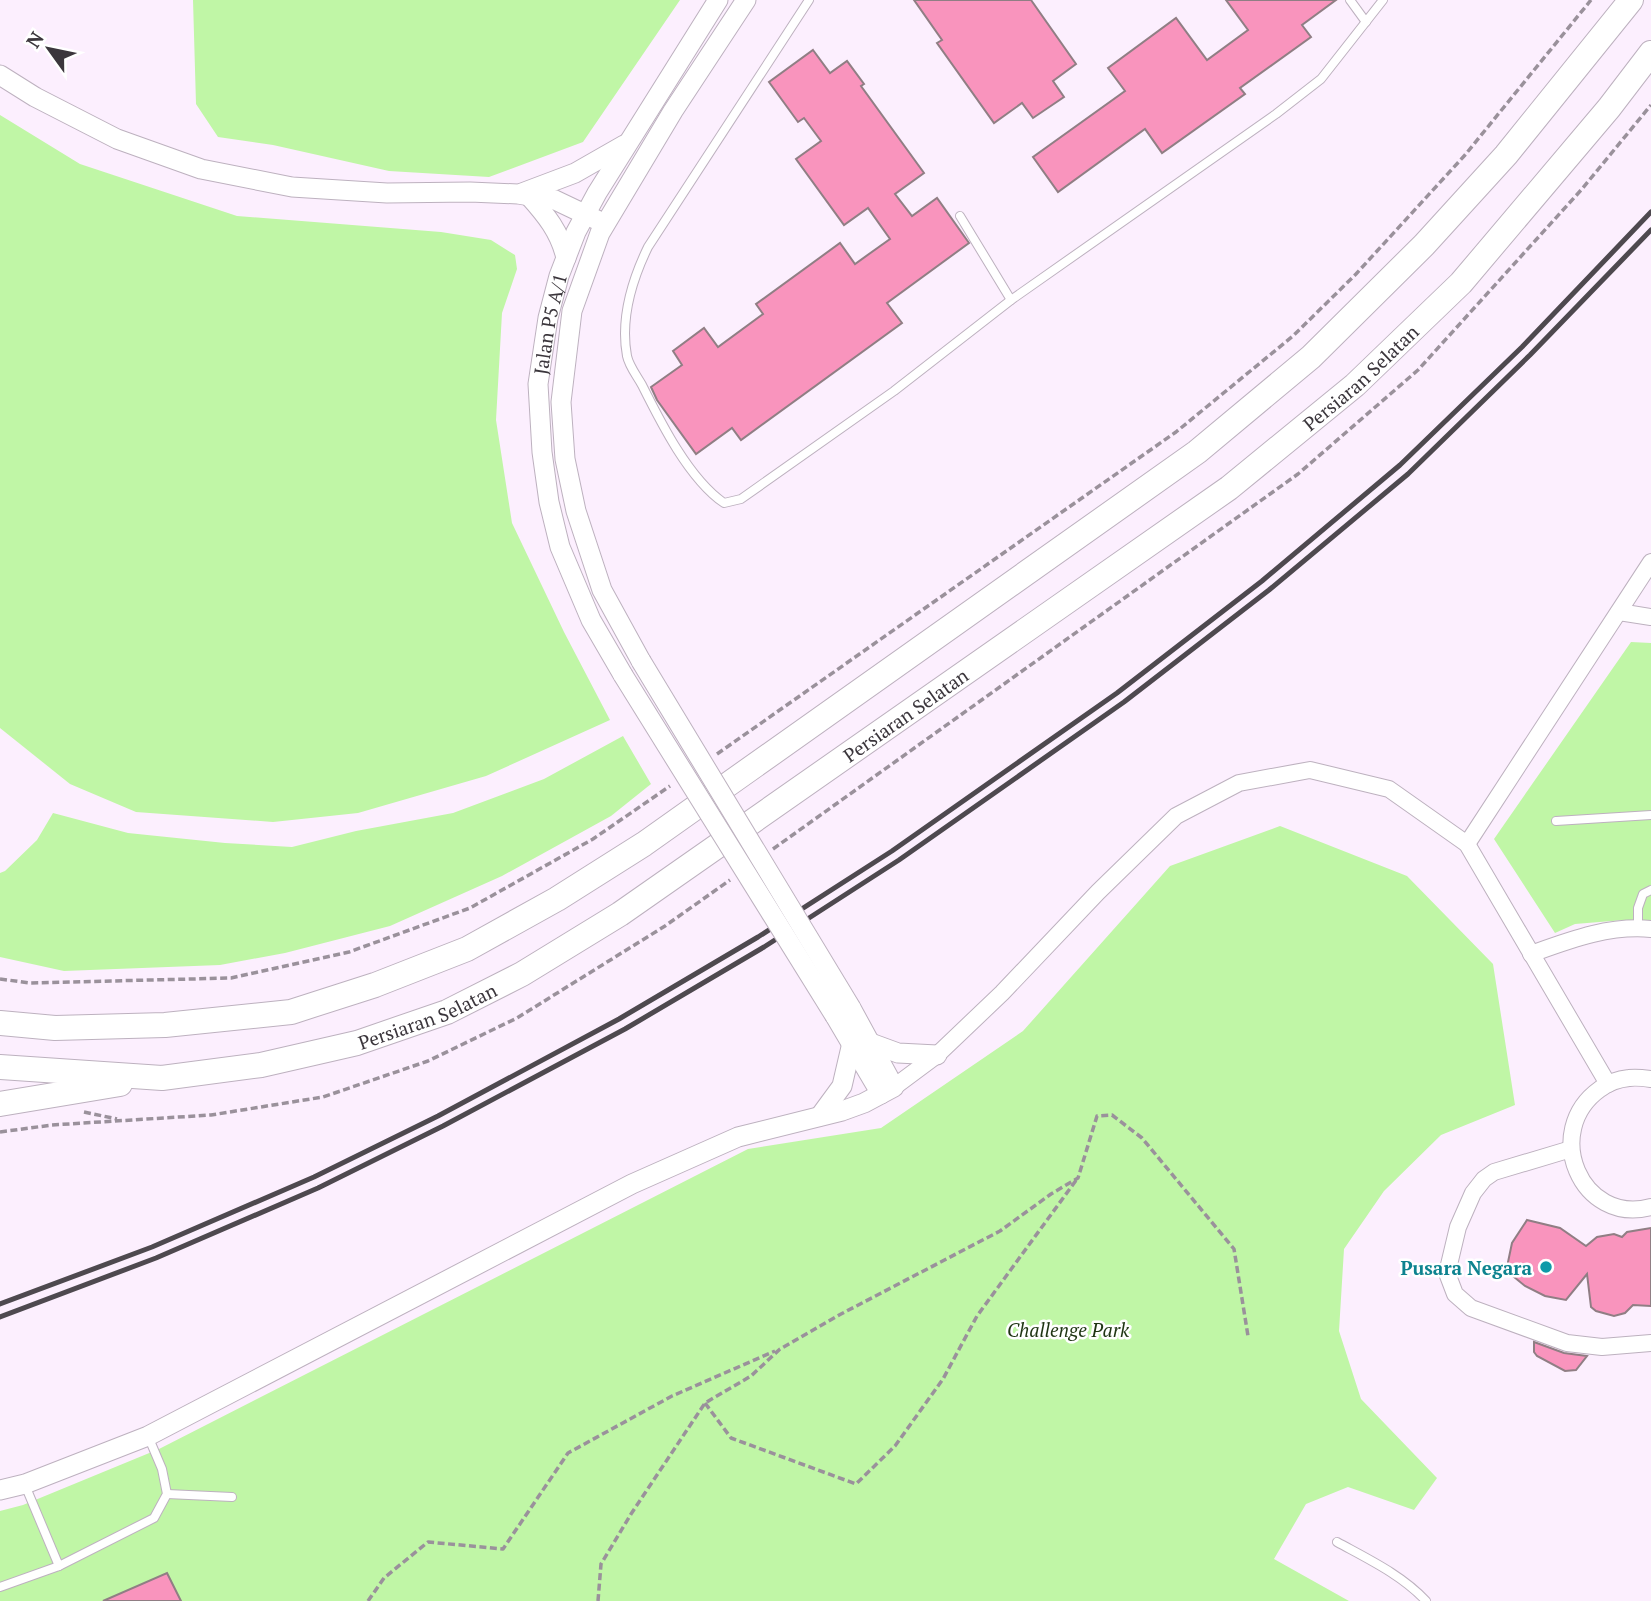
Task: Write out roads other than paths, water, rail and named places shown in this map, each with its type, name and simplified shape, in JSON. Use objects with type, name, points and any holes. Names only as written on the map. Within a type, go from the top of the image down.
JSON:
[{"type":"main road","points":[[0,1023],[55,1028],[165,1025],[291,1012],[375,985],[467,949],[557,899],[644,845],[1197,452],[1311,358],[1424,245],[1506,155],[1631,0]]},
{"type":"main road","name":"Persiaran Selatan","points":[[0,1067],[162,1077],[261,1065],[357,1043],[447,1012],[522,974],[620,914],[1229,488],[1355,384],[1461,283],[1609,108],[1651,53]]},
{"type":"main road","points":[[0,1018],[55,1028]]},
{"type":"main road","points":[[0,1104],[162,1077]]},
{"type":"street","name":"Jalan P5 A/1","points":[[718,0],[586,214],[566,258],[548,318],[538,384],[547,489],[560,547],[591,621],[623,675],[843,1012]]},
{"type":"street","name":"Jalan P5 A/1","points":[[746,0],[673,111],[605,224],[585,270],[572,311],[561,402],[565,458],[576,511],[598,579],[640,661],[843,1012]]},
{"type":"street","points":[[0,75],[35,97],[117,139],[201,169],[292,187],[387,193],[470,192],[523,195],[555,200],[605,224]]},
{"type":"street","points":[[523,195],[575,173],[628,143]]},
{"type":"street","points":[[523,195],[548,217],[562,243],[566,258]]},
{"type":"street","points":[[1467,844],[1651,562]]},
{"type":"street","points":[[1619,612],[1651,617]]},
{"type":"street","points":[[0,1490],[25,1484],[148,1436],[632,1184],[738,1137],[864,1103],[887,1091],[937,1055],[1002,993],[1098,892],[1176,816],[1239,783],[1310,770],[1389,789],[1467,844],[1608,1084]]},
{"type":"street","points":[[1531,954],[1588,935],[1611,930],[1645,928]]},
{"type":"street","points":[[843,1012],[887,1091]]},
{"type":"street","points":[[860,1043],[898,1053],[937,1055]]},
{"type":"street","points":[[820,1116],[842,1086],[860,1043]]},
{"type":"street","points":[[1651,1079],[1629,1078],[1608,1084],[1589,1097],[1576,1116],[1570,1138],[1572,1161],[1582,1182],[1598,1198],[1619,1208],[1651,1208]]},
{"type":"street","points":[[1571,1149],[1494,1172],[1484,1179],[1473,1193],[1458,1227],[1447,1273],[1455,1294],[1471,1308],[1567,1343],[1602,1347],[1651,1343]]},
{"type":"lane","points":[[809,0],[648,247],[632,279],[626,318],[628,357],[667,433],[712,494],[724,503],[741,499],[894,391],[1011,300],[1276,114],[1321,79],[1383,0]]},
{"type":"lane","points":[[1350,0],[1366,22]]},
{"type":"lane","points":[[960,216],[1011,300]]},
{"type":"lane","points":[[1556,821],[1651,815]]},
{"type":"lane","points":[[1645,928],[1638,908],[1643,894],[1651,890]]},
{"type":"lane","points":[[0,1587],[59,1566],[154,1518],[167,1494],[162,1469],[148,1436]]},
{"type":"lane","points":[[25,1484],[59,1566]]},
{"type":"lane","points":[[167,1494],[232,1497]]},
{"type":"lane","points":[[1338,1542],[1377,1563],[1418,1592],[1426,1601]]},
{"type":"railway","points":[[0,1304],[152,1247],[314,1177],[438,1116],[619,1019],[758,937],[892,851],[1117,693],[1262,581],[1400,465],[1522,347],[1651,212]]},
{"type":"railway","points":[[0,1317],[156,1258],[318,1188],[443,1126],[625,1029],[764,947],[899,860],[1124,702],[1269,590],[1408,474],[1530,355],[1651,230]]},
{"type":"place","name":"Pusara Negara","points":[[1546,1267]]},
{"type":"park label","name":"Challenge Park","points":[[1068,1329]]}]
